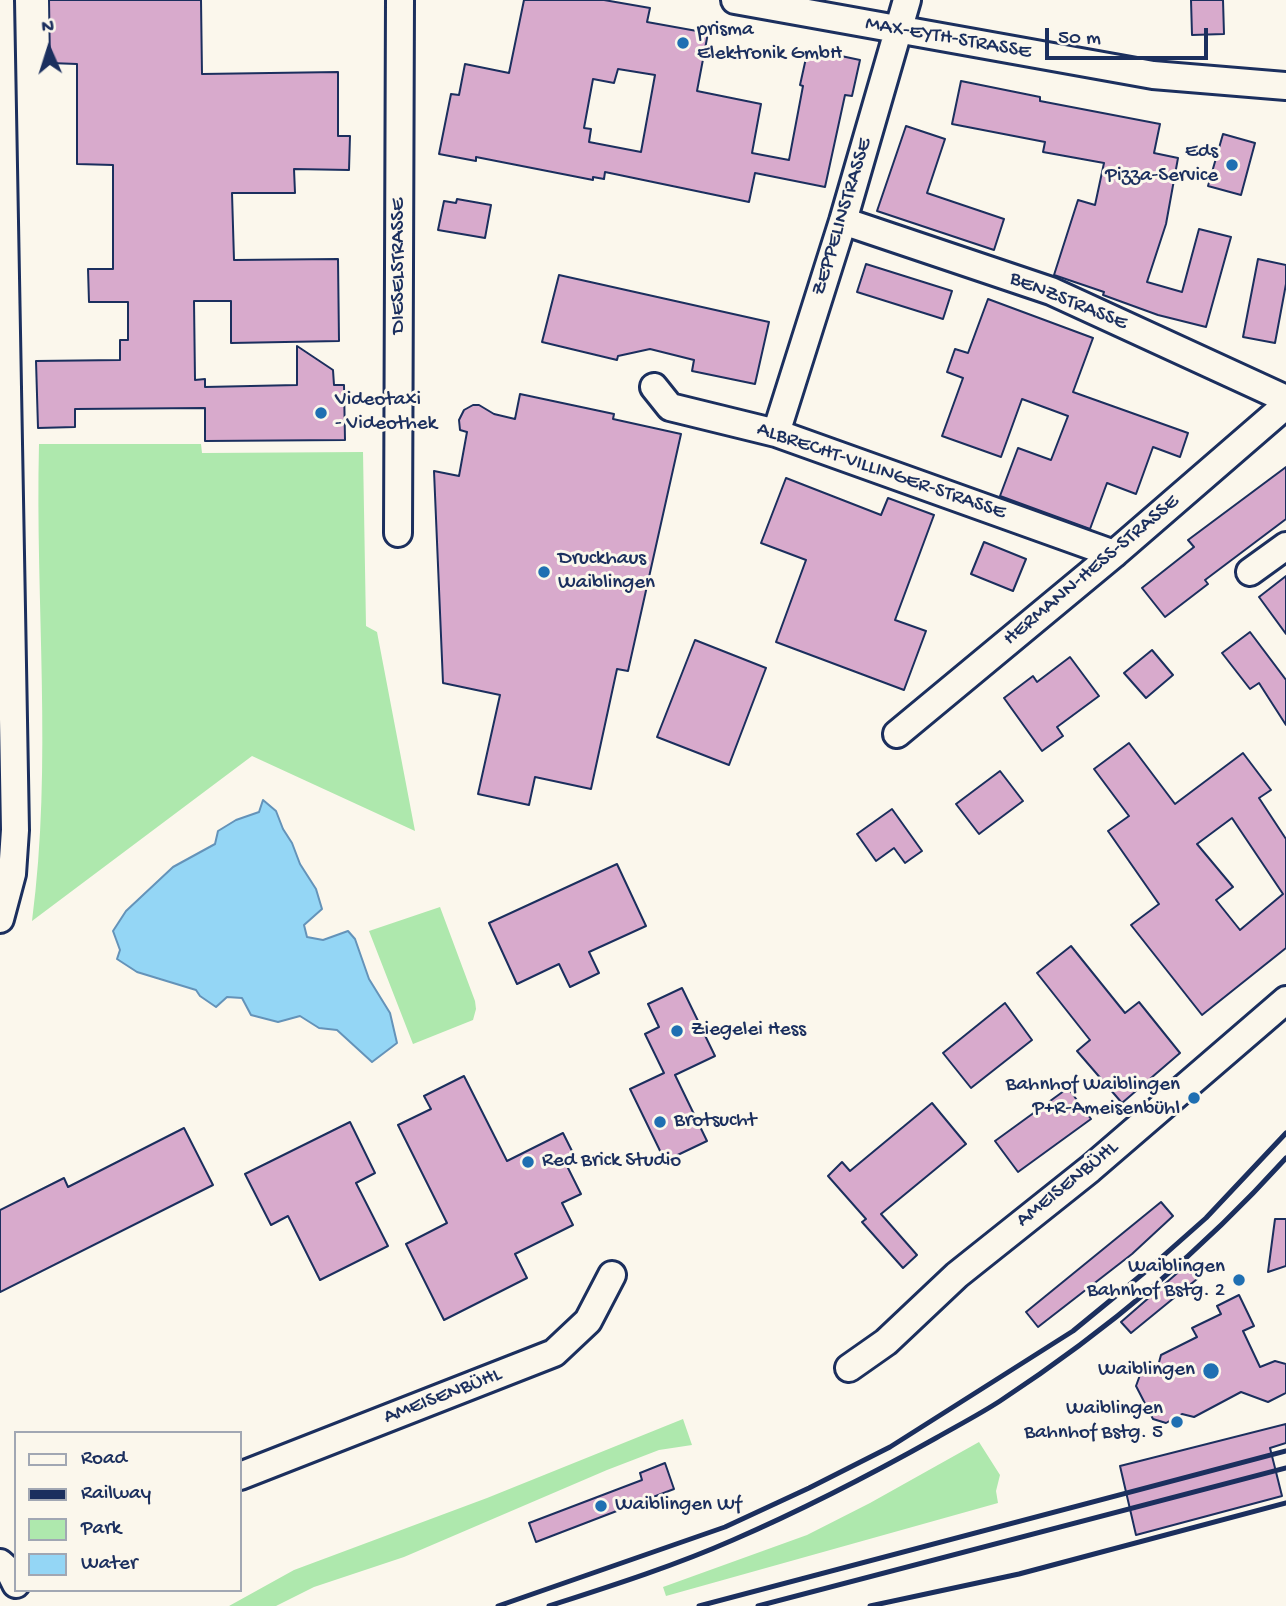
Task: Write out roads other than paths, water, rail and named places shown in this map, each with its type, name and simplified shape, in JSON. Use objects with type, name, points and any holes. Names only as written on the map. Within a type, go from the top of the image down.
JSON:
[{"type":"street","points":[[0,0],[15,830],[12,874],[0,919]]},
{"type":"street","name":"DIESELSTRASSE","points":[[398,533],[400,0]]},
{"type":"street","name":"MAX-EYTH-STRASSE","points":[[736,0],[1153,75],[1286,86]]},
{"type":"street","name":"ZEPPELINSTRASSE","points":[[776,433],[843,221],[907,0]]},
{"type":"street","name":"BENZSTRASSE","points":[[843,221],[1051,291],[1286,399]]},
{"type":"street","name":"ALBRECHT-VILLINGER-STRASSE","points":[[654,387],[670,407],[776,433],[1114,554]]},
{"type":"street","name":"HERMANN-HESS-STRASSE","points":[[897,734],[1114,554],[1286,405]]},
{"type":"street","points":[[1250,572],[1286,546]]},
{"type":"street","name":"AMEISENBÜHL","points":[[849,1368],[886,1342],[960,1273],[1090,1169],[1286,1000]]},
{"type":"street","name":"AMEISENBÜHL","points":[[242,1474],[554,1353],[587,1321],[612,1275]]},
{"type":"water","points":[[263,800],[276,811],[300,864],[316,889],[322,909],[304,925],[307,937],[323,940],[348,931],[355,939],[369,979],[390,1013],[397,1043],[372,1062],[337,1030],[319,1028],[300,1016],[278,1022],[251,1015],[242,998],[227,997],[216,1007],[196,990],[137,972],[117,959],[120,950],[113,931],[126,911],[173,867],[215,844],[218,831],[236,820],[259,812]]},
{"type":"railway","points":[[498,1606],[725,1527],[890,1447],[1073,1331],[1206,1218],[1286,1133]]},
{"type":"railway","points":[[549,1606],[665,1567],[759,1529],[861,1479],[992,1406],[1077,1347],[1151,1288],[1221,1226],[1286,1158]]},
{"type":"railway","points":[[699,1606],[1286,1451]]},
{"type":"railway","points":[[758,1606],[1286,1468]]},
{"type":"railway","points":[[870,1606],[1019,1574],[1286,1503]]},
{"type":"place","name":"prisma Elektronik GmbH","points":[[683,43]]},
{"type":"place","name":"Eds Pizza-Service","points":[[1232,165]]},
{"type":"place","name":"Videotaxi - Videothek","points":[[321,413]]},
{"type":"place","name":"Druckhaus Waiblingen","points":[[544,572]]},
{"type":"place","name":"Ziegelei Hess","points":[[677,1031]]},
{"type":"place","name":"Bahnhof Waiblingen P+R-Ameisenbühl","points":[[1194,1098]]},
{"type":"place","name":"Brotsucht","points":[[660,1122]]},
{"type":"place","name":"Red Brick Studio","points":[[528,1162]]},
{"type":"place","name":"Waiblingen Bahnhof Bstg. 2","points":[[1239,1280]]},
{"type":"place","name":"Waiblingen","points":[[1211,1371]]},
{"type":"place","name":"Waiblingen Bahnhof Bstg. 5","points":[[1177,1422]]},
{"type":"place","name":"Waiblingen Wf","points":[[601,1506]]}]
